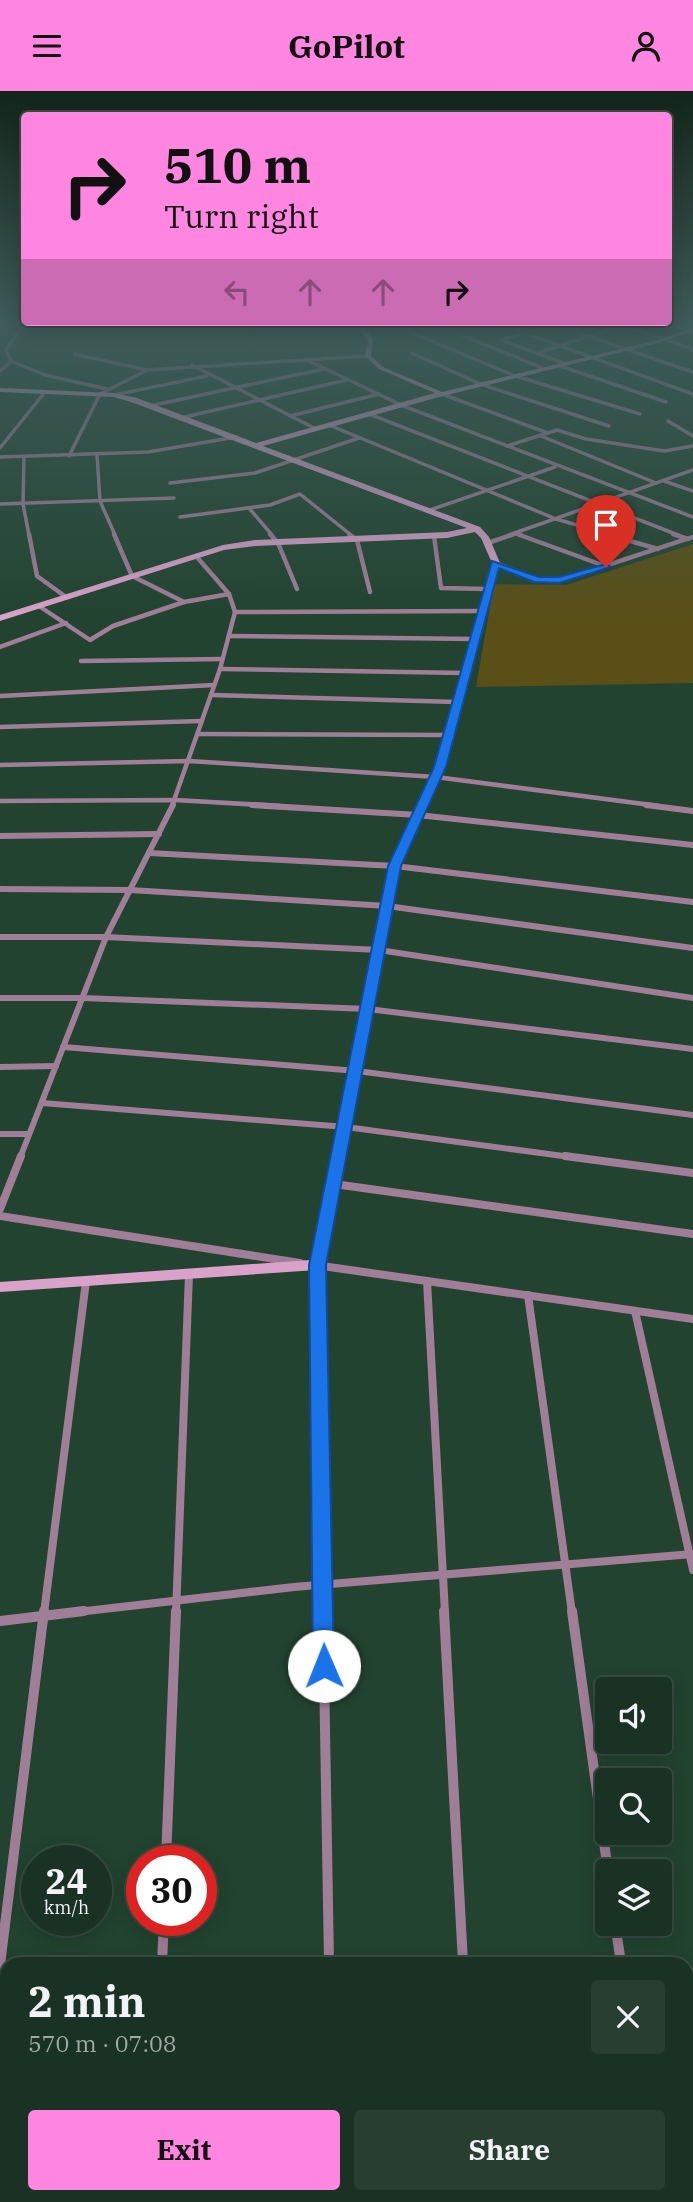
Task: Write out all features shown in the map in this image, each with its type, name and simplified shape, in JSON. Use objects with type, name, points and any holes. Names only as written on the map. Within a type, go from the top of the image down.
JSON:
[{"type":"street","points":[[0,448],[20,424]]},
{"type":"street","points":[[69,456],[89,424]]},
{"type":"street","points":[[196,424],[477,529],[488,543],[496,563],[436,777],[395,866],[317,1265],[328,1957]]},
{"type":"street","points":[[305,424],[316,429]]},
{"type":"street","points":[[258,445],[334,424]]},
{"type":"street","points":[[393,424],[595,505],[691,538]]},
{"type":"street","points":[[448,424],[626,494],[693,517]]},
{"type":"street","points":[[522,424],[548,433]]},
{"type":"street","points":[[601,424],[609,426]]},
{"type":"street","points":[[672,424],[693,436]]},
{"type":"street","points":[[328,425],[556,519],[658,549]]},
{"type":"street","points":[[506,446],[557,430],[586,439],[664,451],[693,446]]},
{"type":"street","points":[[540,435],[657,483]]},
{"type":"street","points":[[0,457],[97,455],[192,448],[236,437]]},
{"type":"street","points":[[170,483],[255,473],[360,438]]},
{"type":"street","points":[[97,455],[100,501],[132,576],[184,602]]},
{"type":"street","points":[[24,457],[23,504],[37,576],[66,597]]},
{"type":"street","points":[[430,510],[556,466]]},
{"type":"street","points":[[488,543],[693,470]]},
{"type":"street","points":[[663,481],[693,491]]},
{"type":"street","points":[[180,517],[270,505],[300,494],[358,540],[370,591]]},
{"type":"street","points":[[0,504],[174,498]]},
{"type":"street","points":[[249,508],[278,543],[298,589]]},
{"type":"street","points":[[0,618],[223,548],[434,536],[477,529]]},
{"type":"street","points":[[515,533],[606,567]]},
{"type":"street","points":[[434,536],[441,588],[488,589]]},
{"type":"street","points":[[496,563],[538,580],[559,580],[691,538]]},
{"type":"street","points":[[0,1209],[106,937],[175,800],[220,669],[235,612],[229,594],[196,556]]},
{"type":"street","points":[[39,605],[90,640],[114,626],[184,602],[229,594]]},
{"type":"street","points":[[235,612],[482,611]]},
{"type":"street","points":[[0,647],[66,624]]},
{"type":"street","points":[[229,636],[474,639]]},
{"type":"street","points":[[80,661],[222,659]]},
{"type":"street","points":[[220,669],[464,673]]},
{"type":"street","points":[[0,697],[214,685]]},
{"type":"street","points":[[211,695],[456,702]]},
{"type":"street","points":[[0,727],[202,721]]},
{"type":"street","points":[[198,734],[448,735]]},
{"type":"street","points":[[0,765],[189,761],[436,777],[693,811]]},
{"type":"street","points":[[0,801],[175,800],[418,815],[693,845]]},
{"type":"street","points":[[0,837],[159,834]]},
{"type":"street","points":[[149,853],[395,866],[693,902]]},
{"type":"street","points":[[0,889],[130,890],[387,906],[693,948]]},
{"type":"street","points":[[0,937],[106,937],[379,950],[693,998]]},
{"type":"street","points":[[0,999],[83,998],[368,1009],[693,1049]]},
{"type":"street","points":[[64,1047],[357,1071],[693,1115]]},
{"type":"street","points":[[0,1067],[56,1066]]},
{"type":"street","points":[[42,1103],[346,1126],[693,1173]]},
{"type":"street","points":[[0,1134],[29,1134]]},
{"type":"street","points":[[334,1184],[693,1234]]},
{"type":"street","points":[[0,1216],[693,1319]]},
{"type":"street","points":[[0,1287],[317,1265]]},
{"type":"street","points":[[167,1845],[189,1274]]},
{"type":"street","points":[[1,1957],[86,1281]]},
{"type":"street","points":[[427,1281],[463,1957]]},
{"type":"street","points":[[528,1295],[606,1859]]},
{"type":"street","points":[[635,1311],[693,1570]]},
{"type":"street","points":[[0,1621],[322,1585],[691,1554]]},
{"type":"street","points":[[162,1957],[163,1936]]},
{"type":"street","points":[[617,1936],[620,1957]]},
{"type":"shaded area","points":[[693,544],[693,683],[476,687],[494,584],[566,585]]},
{"type":"route","points":[[324,1666],[317,1265],[395,866],[440,767],[496,563],[538,580],[559,580],[606,567]]}]
